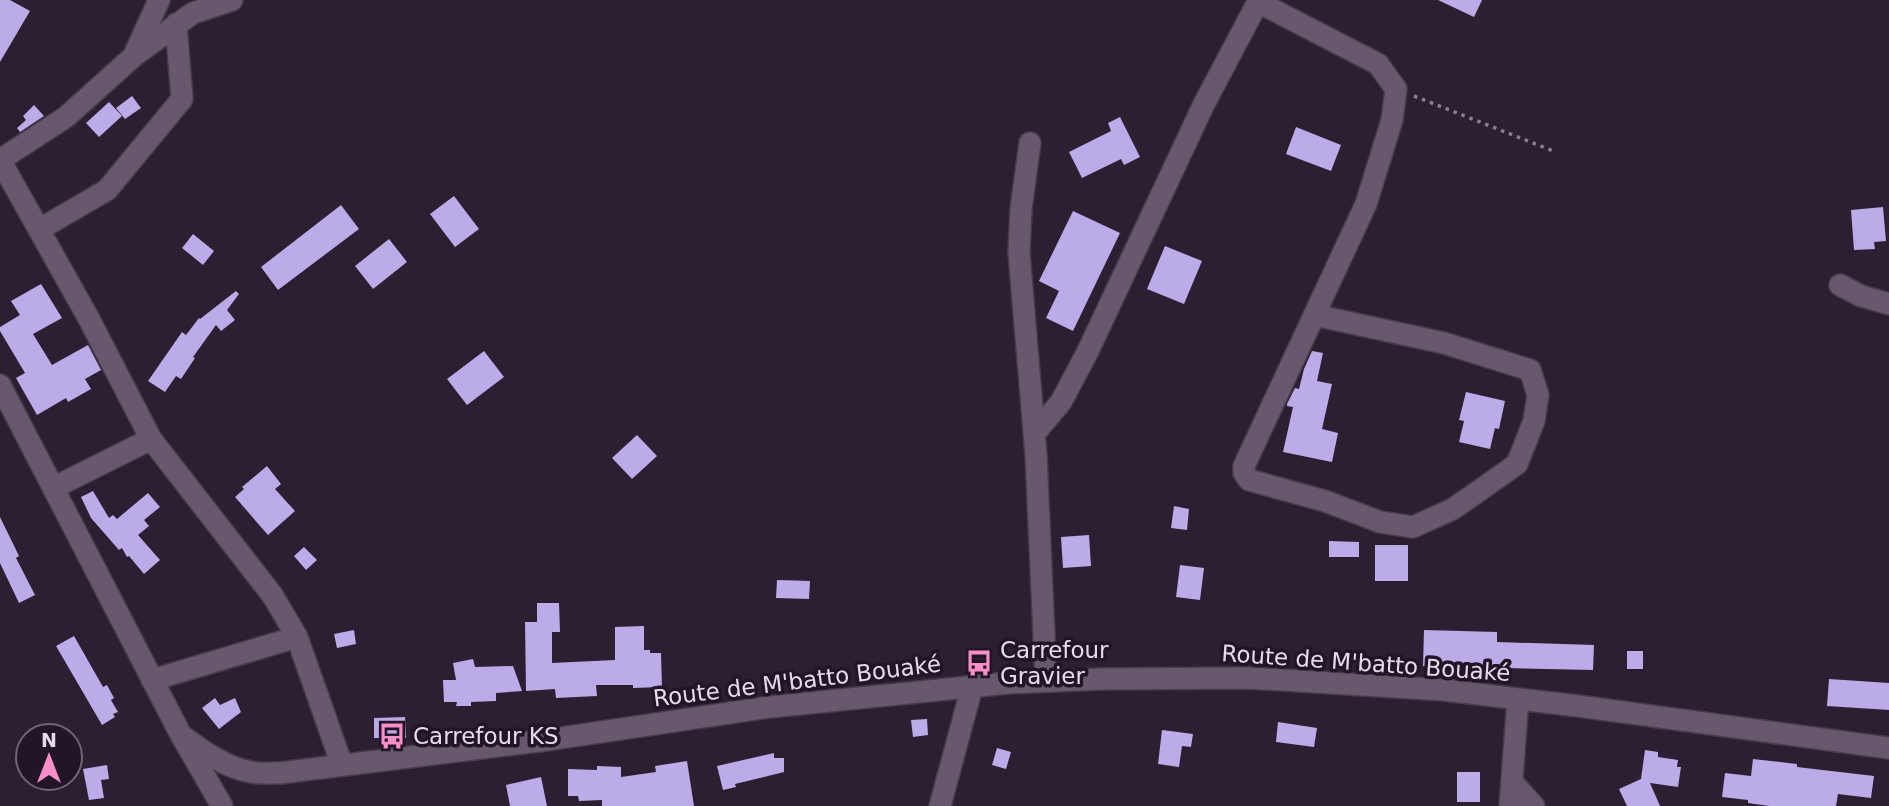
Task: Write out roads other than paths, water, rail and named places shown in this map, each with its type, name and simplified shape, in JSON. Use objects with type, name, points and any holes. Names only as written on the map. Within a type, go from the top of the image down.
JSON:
[{"type":"street","points":[[135,55],[159,0]]},
{"type":"street","points":[[232,0],[193,13],[176,24],[135,55],[66,117],[0,160],[96,331],[151,439],[273,596],[297,637],[342,765]]},
{"type":"street","points":[[1034,434],[1061,402],[1083,361],[1203,104],[1258,1],[1378,64],[1396,89],[1392,120],[1366,204],[1314,315],[1244,466],[1244,473],[1248,480],[1325,501],[1380,522],[1413,527],[1453,509],[1517,464],[1534,421],[1538,395],[1530,370],[1444,344],[1314,315]]},
{"type":"street","points":[[40,229],[107,190],[182,99],[176,24]]},
{"type":"street","points":[[1030,142],[1021,209],[1019,253],[1041,531],[1046,681]]},
{"type":"street","points":[[1840,285],[1861,296],[1889,304]]},
{"type":"street","points":[[0,385],[181,735],[222,806]]},
{"type":"street","points":[[53,488],[151,439]]},
{"type":"street","points":[[152,680],[297,637]]},
{"type":"street","name":"Route de M'batto Bouaké","points":[[181,735],[209,756],[230,766],[254,773],[280,773],[547,740],[770,707],[972,687],[1046,681],[1248,678],[1444,690],[1889,747]]},
{"type":"street","points":[[940,806],[972,687]]},
{"type":"street","points":[[1510,806],[1518,699]]},
{"type":"street","points":[[1512,782],[1534,806]]},
{"type":"place","name":"Carrefour Gravier","points":[[979,663]]},
{"type":"place","name":"Carrefour KS","points":[[392,736]]}]
